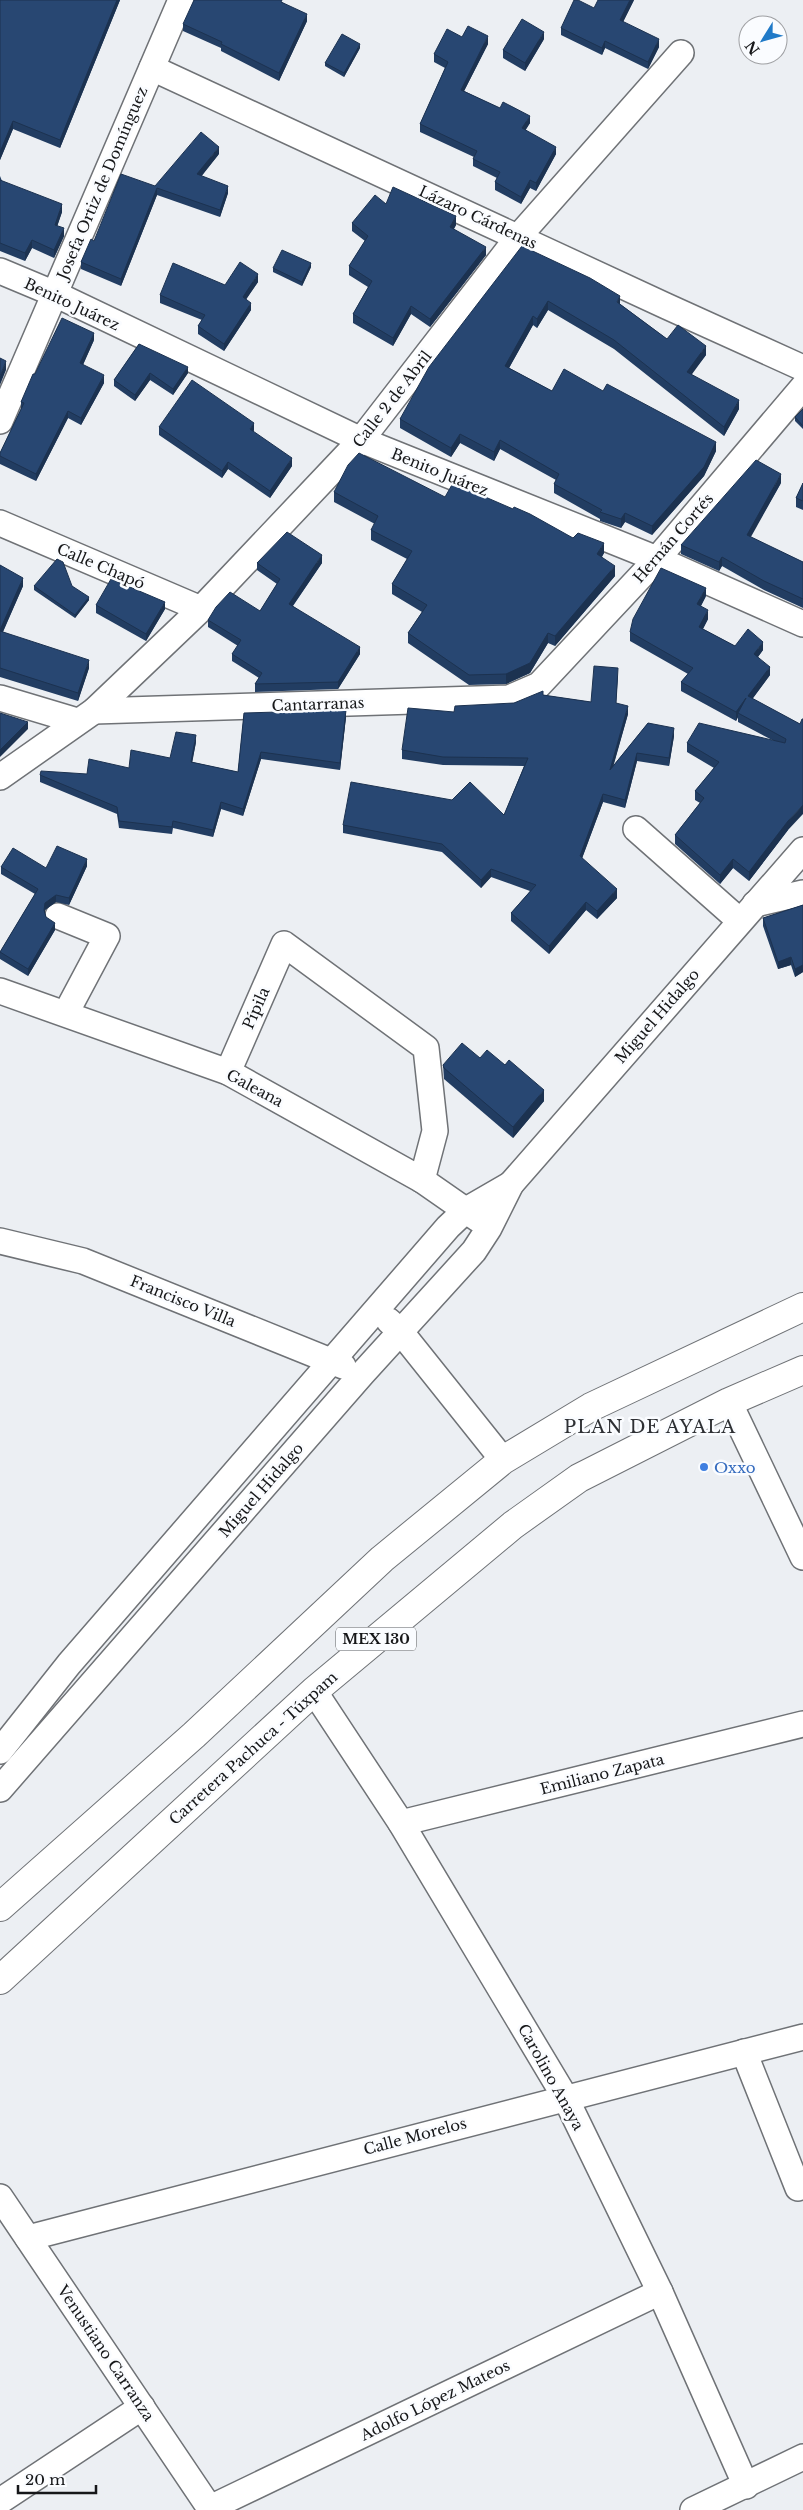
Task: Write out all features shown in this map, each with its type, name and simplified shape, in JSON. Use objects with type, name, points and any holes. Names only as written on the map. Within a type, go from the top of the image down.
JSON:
[{"type":"main road","name":"MEX 130","points":[[0,1906],[194,1735],[382,1559],[503,1460],[591,1407],[803,1307]]},
{"type":"main road","name":"Carretera Pachuca - Túxpam","points":[[0,1980],[314,1691],[513,1525],[579,1478],[730,1402],[803,1370]]},
{"type":"street","name":"Josefa Ortiz de Domínguez","points":[[0,421],[181,0]]},
{"type":"street","name":"Calle 2 de Abril","points":[[0,777],[85,716],[201,609],[361,440],[519,236],[681,53]]},
{"type":"street","name":"Lázaro Cárdenas","points":[[152,68],[803,368]]},
{"type":"street","name":"Benito Juárez","points":[[0,272],[55,294],[361,440],[657,559],[803,624]]},
{"type":"street","name":"Hernán Cortés","points":[[539,685],[657,559],[803,387]]},
{"type":"street","name":"Calle Chapó","points":[[0,523],[201,609]]},
{"type":"street","name":"Cantarranas","points":[[0,698],[85,716],[509,698],[539,685]]},
{"type":"street","points":[[636,829],[747,912],[803,892]]},
{"type":"street","name":"Miguel Hidalgo","points":[[0,1790],[362,1374],[474,1251],[489,1228],[511,1184],[803,850]]},
{"type":"street","points":[[58,916],[107,936],[66,1013]]},
{"type":"street","name":"Pípila","points":[[228,1072],[284,944],[426,1048],[435,1131],[422,1180]]},
{"type":"street","name":"Galeana","points":[[0,991],[228,1072],[422,1180],[489,1228]]},
{"type":"street","name":"Miguel Hidalgo","points":[[0,1751],[94,1636],[330,1360],[448,1226],[466,1210],[511,1184]]},
{"type":"street","name":"Francisco Villa","points":[[0,1241],[83,1261],[362,1374]]},
{"type":"street","points":[[375,1309],[400,1331],[503,1460]]},
{"type":"street","points":[[730,1402],[803,1557]]},
{"type":"street","points":[[94,1636],[116,1656]]},
{"type":"street","name":"Carolino Anaya","points":[[314,1691],[401,1823],[565,2097],[660,2292],[737,2497]]},
{"type":"street","name":"Emiliano Zapata","points":[[401,1823],[803,1724]]},
{"type":"street","name":"Calle Morelos","points":[[28,2238],[565,2097],[803,2037]]},
{"type":"street","points":[[744,2052],[798,2188]]},
{"type":"street","name":"Venustiano Carranza","points":[[0,2197],[211,2509]]},
{"type":"street","name":"Adolfo López Mateos","points":[[211,2509],[660,2292]]},
{"type":"street","points":[[0,2501],[142,2407]]},
{"type":"street","points":[[693,2510],[737,2497],[803,2457]]},
{"type":"building","points":[[0,0],[117,0],[60,140],[13,121],[0,152]]},
{"type":"building","points":[[194,0],[282,0],[281,2],[307,14],[279,73],[221,44],[222,42],[183,24]]},
{"type":"building","points":[[574,0],[594,8],[598,0],[630,0],[620,20],[659,39],[648,62],[605,41],[602,48],[561,28]]},
{"type":"building","points":[[522,19],[544,32],[525,63],[503,50]]},
{"type":"building","points":[[468,26],[488,36],[461,90],[500,108],[503,102],[530,116],[522,128],[556,147],[536,183],[530,180],[521,197],[495,182],[500,172],[473,159],[477,151],[420,124],[448,62],[434,54],[447,29],[462,37]]},
{"type":"building","points":[[342,34],[360,44],[344,73],[325,63]]},
{"type":"building","points":[[201,132],[219,147],[197,174],[228,186],[220,210],[157,188],[121,279],[81,262],[91,239],[94,241],[121,174],[155,186]]},
{"type":"building","points":[[0,180],[62,204],[55,225],[64,228],[54,250],[32,240],[25,253],[0,243]]},
{"type":"building","points":[[393,187],[456,216],[450,227],[486,247],[430,319],[411,306],[393,338],[353,314],[372,281],[349,266],[368,236],[352,223],[375,195],[386,204]]},
{"type":"building","points":[[522,246],[590,278],[620,296],[617,302],[667,339],[678,325],[706,346],[687,372],[739,400],[724,427],[614,340],[548,301],[537,319],[533,316],[505,366],[552,391],[564,369],[603,391],[607,384],[716,442],[704,467],[652,526],[625,513],[621,519],[600,512],[602,510],[554,484],[559,474],[500,440],[494,452],[460,434],[451,448],[400,419],[429,367]]},
{"type":"building","points":[[282,250],[311,263],[302,282],[273,268]]},
{"type":"building","points":[[240,262],[258,274],[243,297],[251,303],[224,344],[198,326],[205,315],[160,295],[173,263],[225,285]]},
{"type":"building","points":[[62,318],[94,333],[80,363],[104,375],[81,418],[68,411],[36,474],[0,456],[0,453],[24,403],[21,402],[33,374],[35,374]]},
{"type":"building","points":[[139,344],[188,367],[173,389],[150,373],[135,395],[114,380]]},
{"type":"building","points":[[0,358],[6,361],[0,376]]},
{"type":"building","points":[[192,380],[254,423],[250,429],[292,458],[270,491],[228,462],[222,471],[159,427]]},
{"type":"building","points":[[803,409],[803,426],[795,417]]},
{"type":"building","points":[[359,453],[445,497],[453,483],[513,509],[514,507],[530,514],[573,538],[578,533],[604,543],[597,554],[615,566],[555,636],[548,633],[530,663],[506,674],[469,675],[408,633],[427,605],[392,584],[412,551],[371,530],[378,516],[334,492],[348,465]]},
{"type":"building","points":[[756,460],[781,474],[747,535],[803,562],[803,599],[764,581],[722,557],[719,562],[681,545]]},
{"type":"building","points":[[803,483],[803,501],[796,498]]},
{"type":"building","points":[[287,532],[322,555],[289,604],[360,647],[338,682],[255,684],[262,673],[232,654],[241,640],[208,620],[216,607],[230,592],[260,611],[280,579],[257,563]]},
{"type":"building","points":[[57,559],[63,562],[72,586],[89,597],[75,615],[34,586]]},
{"type":"building","points":[[0,565],[23,578],[0,630]]},
{"type":"building","points":[[661,568],[706,588],[697,604],[708,610],[699,627],[735,646],[748,629],[763,642],[754,654],[770,667],[748,696],[800,724],[803,719],[803,805],[788,821],[749,872],[733,859],[720,875],[675,835],[704,798],[695,791],[719,762],[687,743],[699,723],[785,743],[786,739],[738,713],[746,698],[736,712],[681,682],[693,668],[630,632],[633,619]]},
{"type":"building","points":[[111,579],[165,602],[146,634],[96,605]]},
{"type":"building","points":[[0,631],[89,660],[78,693],[0,668]]},
{"type":"building","points":[[594,666],[618,668],[616,703],[628,706],[610,770],[648,723],[674,728],[669,758],[637,753],[625,800],[603,794],[580,856],[617,889],[597,911],[586,902],[549,946],[511,913],[536,885],[491,869],[481,880],[442,844],[343,825],[351,782],[452,800],[470,782],[504,815],[528,758],[443,757],[402,750],[408,708],[454,712],[455,706],[514,703],[543,691],[543,695],[591,702]]},
{"type":"building","points":[[346,710],[340,763],[261,752],[243,809],[221,802],[213,830],[173,821],[172,827],[119,821],[117,807],[40,775],[41,771],[87,774],[89,759],[129,768],[131,750],[170,758],[176,732],[196,735],[191,762],[238,772],[244,713]]},
{"type":"building","points":[[0,713],[28,722],[0,750]]},
{"type":"building","points":[[57,846],[87,859],[69,898],[56,895],[45,903],[46,917],[55,923],[28,969],[0,952],[38,889],[1,867],[13,848],[46,868]]},
{"type":"building","points":[[803,905],[803,965],[795,969],[791,957],[778,962],[763,918]]},
{"type":"building","points":[[462,1043],[480,1058],[487,1050],[505,1065],[509,1060],[544,1090],[513,1127],[444,1068],[443,1065]]},
{"type":"place","name":"Oxxo","points":[[704,1467]]},
{"type":"district","name":"PLAN DE AYALA","points":[[650,1427]]}]
